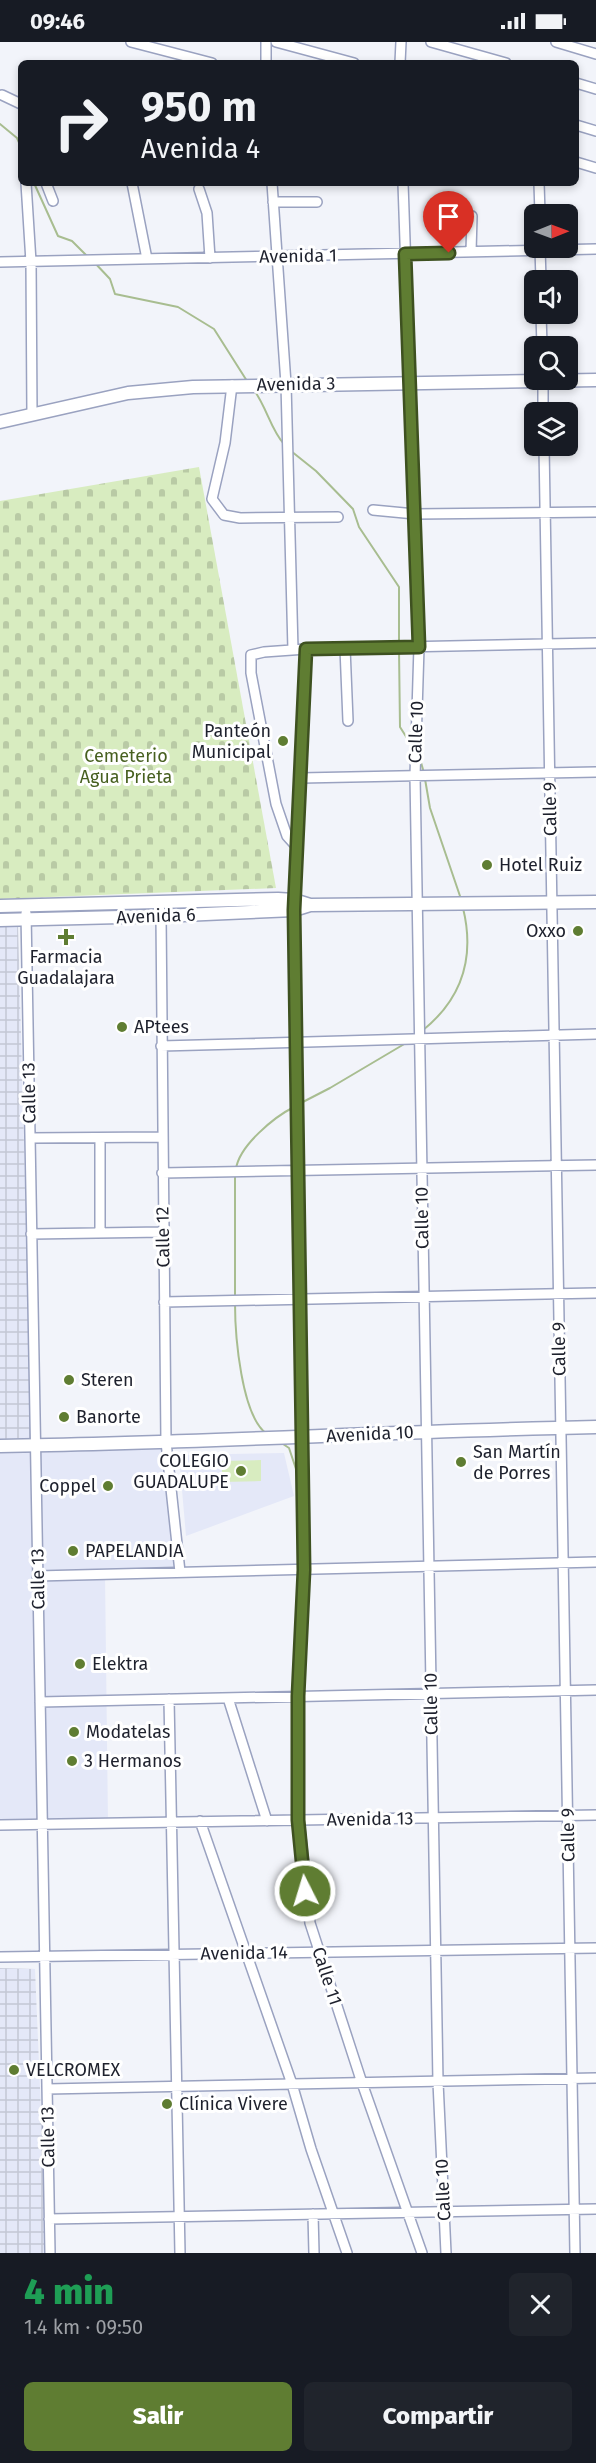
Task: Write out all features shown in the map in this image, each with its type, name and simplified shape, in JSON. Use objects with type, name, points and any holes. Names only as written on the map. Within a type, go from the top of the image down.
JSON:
[{"type":"main road","name":"Avenida 3","points":[[0,422],[128,393],[238,385],[524,380]]},
{"type":"main road","name":"Avenida 3","points":[[578,380],[596,380]]},
{"type":"main road","name":"Avenida 6","points":[[0,906],[158,902],[418,905],[596,902]]},
{"type":"main road","name":"Avenida 6","points":[[0,920],[161,916],[294,905]]},
{"type":"main road","name":"Avenida 10","points":[[0,1446],[262,1440],[426,1431],[596,1427]]},
{"type":"street","points":[[131,42],[200,60]]},
{"type":"street","points":[[266,42],[266,60]]},
{"type":"street","points":[[276,42],[343,60]]},
{"type":"street","points":[[400,60],[401,42]]},
{"type":"street","points":[[430,42],[495,60]]},
{"type":"street","points":[[556,42],[596,54]]},
{"type":"street","points":[[579,84],[596,89]]},
{"type":"street","points":[[2,95],[18,103]]},
{"type":"street","points":[[579,126],[596,130]]},
{"type":"street","points":[[579,163],[596,168]]},
{"type":"street","points":[[26,186],[31,262],[32,415]]},
{"type":"street","points":[[47,186],[53,201]]},
{"type":"street","points":[[133,186],[147,259]]},
{"type":"street","points":[[272,186],[286,384],[293,650]]},
{"type":"street","name":"Calle 10","points":[[403,186],[415,514],[417,647],[415,776],[435,1950],[446,2253]]},
{"type":"street","points":[[539,186],[540,204]]},
{"type":"street","points":[[199,189],[207,213],[210,258]]},
{"type":"street","points":[[273,202],[317,202]]},
{"type":"street","points":[[471,252],[472,216]]},
{"type":"street","name":"Avenida 1","points":[[578,249],[596,249]]},
{"type":"street","name":"Avenida 1","points":[[0,262],[524,250]]},
{"type":"street","points":[[238,385],[212,498],[224,515],[240,518],[338,517]]},
{"type":"street","name":"Calle 9","points":[[544,456],[575,2253]]},
{"type":"street","points":[[373,510],[415,514],[596,512]]},
{"type":"street","points":[[296,846],[287,836],[276,804],[249,664],[251,656],[255,653],[306,649],[596,643]]},
{"type":"street","points":[[345,648],[348,721]]},
{"type":"street","name":"Calle 11","points":[[306,649],[294,905],[298,1042],[299,1299],[304,1570],[298,1696],[298,1820],[310,1923],[362,2083],[409,2213]]},
{"type":"street","points":[[301,778],[596,772]]},
{"type":"street","name":"Calle 12","points":[[158,902],[161,916],[166,1442],[180,1572]]},
{"type":"street","name":"Calle 13","points":[[25,905],[50,2253]]},
{"type":"street","points":[[161,1046],[596,1034]]},
{"type":"street","points":[[100,1137],[100,1233]]},
{"type":"street","points":[[30,1138],[162,1137]]},
{"type":"street","points":[[162,1173],[596,1165]]},
{"type":"street","points":[[31,1234],[163,1232]]},
{"type":"street","points":[[164,1302],[596,1293]]},
{"type":"street","points":[[38,1576],[596,1562]]},
{"type":"street","points":[[40,1702],[596,1690]]},
{"type":"street","points":[[228,1698],[267,1821]]},
{"type":"street","points":[[169,1699],[180,2253]]},
{"type":"street","name":"Avenida 13","points":[[0,1825],[596,1815]]},
{"type":"street","points":[[200,1821],[292,2084],[347,2253]]},
{"type":"street","name":"Avenida 14","points":[[0,1957],[596,1948]]},
{"type":"street","points":[[47,2089],[596,2078]]},
{"type":"street","points":[[49,2219],[596,2209]]},
{"type":"street","name":"Calle 10","points":[[409,2213],[422,2253]]},
{"type":"street","points":[[313,2214],[314,2253]]},
{"type":"shaded area","points":[[0,925],[18,925],[32,1438],[0,1439]]},
{"type":"shaded area","points":[[166,1442],[180,1572],[105,1574],[108,1823],[0,1825],[0,1445]]},
{"type":"shaded area","name":"COLEGIO GUADALUPE","points":[[284,1453],[294,1496],[186,1536],[179,1455]]},
{"type":"shaded area","name":"VELCROMEX","points":[[0,1968],[35,1969],[47,2253],[0,2253]]},
{"type":"green space","name":"Cemeterio Agua Prieta","points":[[199,467],[276,888],[0,899],[0,501]]},
{"type":"green space","name":"COLEGIO GUADALUPE","points":[[261,1460],[261,1481],[222,1482],[222,1461]]},
{"type":"waterway","points":[[0,124],[18,140]]},
{"type":"waterway","points":[[35,186],[58,236],[72,241],[87,256]]},
{"type":"waterway","points":[[94,262],[110,279],[115,294],[178,307],[214,329],[247,381]]},
{"type":"waterway","points":[[254,390],[284,444]]},
{"type":"waterway","points":[[291,451],[316,471],[353,509],[359,527],[399,587],[399,644]]},
{"type":"waterway","points":[[399,650],[400,727],[412,746]]},
{"type":"waterway","points":[[420,759],[424,773]]},
{"type":"waterway","points":[[425,779],[430,808],[461,899]]},
{"type":"waterway","points":[[422,1031],[447,1005],[462,976],[467,943],[463,908]]},
{"type":"waterway","points":[[299,1104],[406,1043]]},
{"type":"waterway","points":[[236,1169],[250,1142],[268,1125],[294,1107]]},
{"type":"waterway","points":[[235,1174],[235,1298]]},
{"type":"waterway","points":[[235,1303],[238,1353],[245,1393],[258,1424],[267,1434]]},
{"type":"waterway","points":[[280,1442],[289,1448],[298,1475]]},
{"type":"waterway","points":[[308,1524],[310,1560]]},
{"type":"place","name":"Panteón Municipal","points":[[283,741]]},
{"type":"place","name":"Hotel Ruiz","points":[[487,865]]},
{"type":"place","name":"Oxxo","points":[[578,931]]},
{"type":"place","name":"Farmacia Guadalajara","points":[[66,937]]},
{"type":"place","name":"APtees","points":[[122,1027]]},
{"type":"place","name":"Steren","points":[[69,1380]]},
{"type":"place","name":"Banorte","points":[[64,1417]]},
{"type":"place","name":"San Martín de Porres","points":[[461,1462]]},
{"type":"place","name":"COLEGIO GUADALUPE","points":[[241,1471]]},
{"type":"place","name":"Coppel","points":[[108,1486]]},
{"type":"place","name":"PAPELANDIA","points":[[73,1551]]},
{"type":"place","name":"Elektra","points":[[80,1664]]},
{"type":"place","name":"Modatelas","points":[[74,1732]]},
{"type":"place","name":"3 Hermanos","points":[[72,1761]]},
{"type":"place","name":"VELCROMEX","points":[[14,2070]]},
{"type":"place","name":"Clínica Vivere","points":[[167,2104]]},
{"type":"route","points":[[305,1891],[298,1820],[298,1696],[304,1570],[299,1299],[298,1042],[294,910],[306,649],[419,647],[405,254],[449,253]]}]
